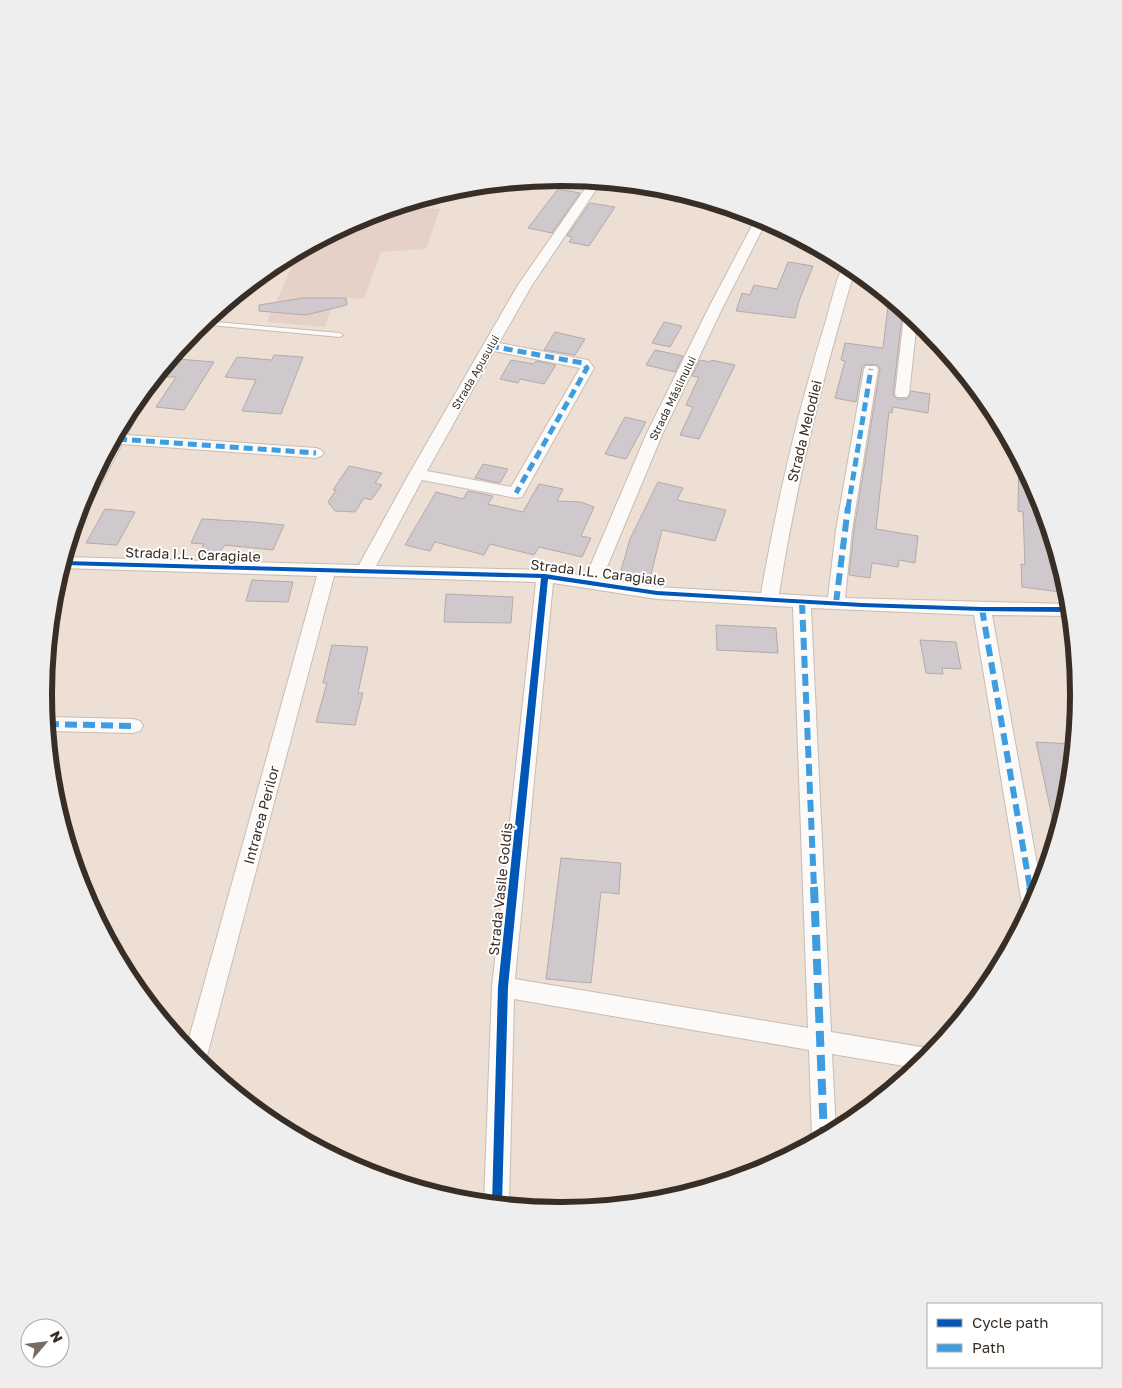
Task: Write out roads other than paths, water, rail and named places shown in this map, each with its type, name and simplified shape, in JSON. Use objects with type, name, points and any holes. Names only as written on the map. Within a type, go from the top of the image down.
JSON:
[{"type":"street","name":"Strada Apusului","points":[[364,572],[417,474],[525,285],[592,187]]},
{"type":"street","name":"Strada Măslinului","points":[[592,582],[654,435],[758,225]]},
{"type":"street","name":"Strada Melodiei","points":[[770,600],[779,537],[803,435],[847,274]]},
{"type":"street","points":[[902,394],[910,324]]},
{"type":"street","points":[[417,474],[516,493],[587,368],[583,363],[490,346]]},
{"type":"street","points":[[836,603],[844,530],[871,368]]},
{"type":"street","points":[[121,439],[316,453]]},
{"type":"street","name":"Strada I.L. Caragiale","points":[[70,563],[546,576],[657,593],[802,602],[982,609],[1062,610]]},
{"type":"street","name":"Intrarea Perilor","points":[[197,1050],[327,571]]},
{"type":"street","name":"Strada Vasile Goldiș","points":[[497,1198],[503,987],[546,576]]},
{"type":"street","points":[[802,602],[824,1129]]},
{"type":"street","points":[[982,609],[1031,890]]},
{"type":"street","points":[[54,724],[132,726]]},
{"type":"street","points":[[503,987],[917,1057]]},
{"type":"lane","points":[[212,324],[340,335]]}]
